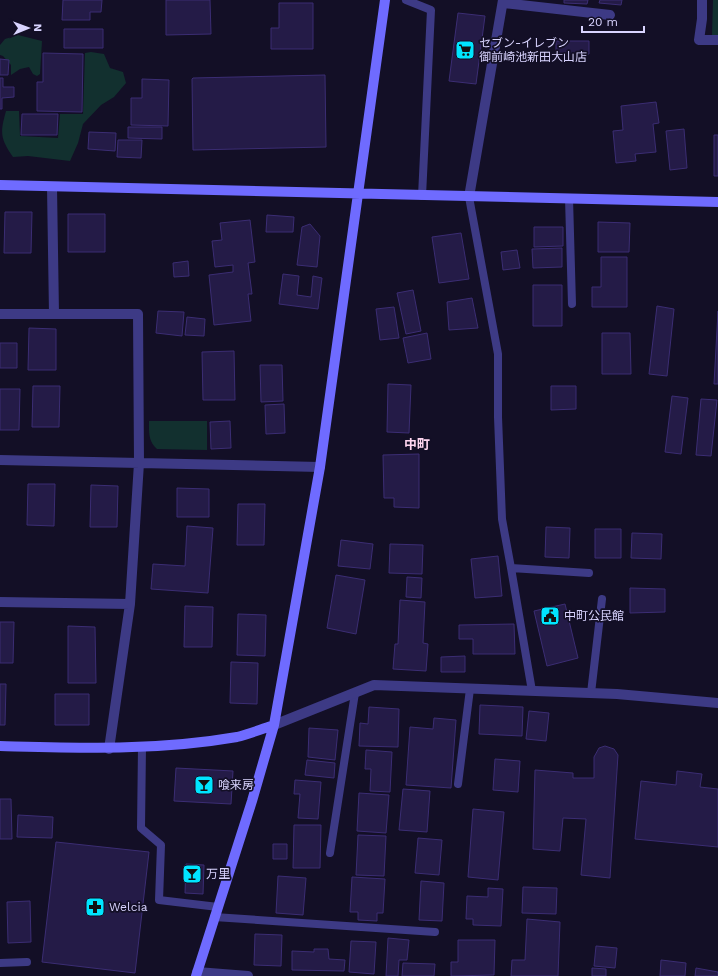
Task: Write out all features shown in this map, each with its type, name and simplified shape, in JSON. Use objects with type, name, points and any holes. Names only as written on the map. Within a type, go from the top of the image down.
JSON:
[{"type":"street","points":[[248,976],[196,974],[252,801],[274,725],[320,467],[385,0]]},
{"type":"street","points":[[702,0],[702,19],[699,40],[718,40]]},
{"type":"street","points":[[469,197],[503,2],[610,15]]},
{"type":"street","points":[[0,185],[718,202]]},
{"type":"street","points":[[52,187],[54,314]]},
{"type":"street","points":[[0,314],[138,314],[139,463],[130,604],[109,749]]},
{"type":"street","points":[[0,460],[320,467]]},
{"type":"street","points":[[0,602],[130,604]]},
{"type":"street","points":[[0,746],[109,749],[182,744],[238,736],[274,725],[374,685],[591,693],[718,703]]},
{"type":"lane","points":[[406,0],[431,10],[422,196]]},
{"type":"lane","points":[[469,197],[498,354],[498,417],[502,519],[532,691]]},
{"type":"lane","points":[[570,198],[572,304]]},
{"type":"lane","points":[[511,568],[589,573]]},
{"type":"lane","points":[[591,693],[602,600]]},
{"type":"lane","points":[[458,784],[470,689]]},
{"type":"lane","points":[[330,854],[354,693]]},
{"type":"lane","points":[[142,747],[141,828],[161,845],[159,900],[218,906]]},
{"type":"lane","points":[[214,917],[435,932]]},
{"type":"lane","points":[[0,963],[27,962]]},
{"type":"green space","points":[[713,0],[718,0],[718,35],[712,35]]},
{"type":"green space","points":[[18,35],[42,41],[40,74],[37,76],[33,74],[29,67],[20,69],[11,75],[11,65],[3,56],[0,55],[0,45],[5,39]]},
{"type":"green space","points":[[91,52],[104,54],[110,68],[123,72],[126,83],[114,97],[101,105],[83,124],[78,143],[70,161],[28,156],[13,157],[3,140],[2,135],[6,111],[19,111],[20,136],[58,138],[60,114],[83,114],[85,53]]},
{"type":"green space","points":[[149,421],[207,421],[207,450],[157,449],[152,443],[149,433]]},
{"type":"building","points":[[63,0],[102,0],[101,12],[90,12],[90,20],[62,20]]},
{"type":"building","points":[[166,0],[210,0],[211,34],[166,35]]},
{"type":"building","points":[[564,0],[588,0],[587,4],[564,3]]},
{"type":"building","points":[[600,0],[622,0],[621,5],[599,3]]},
{"type":"building","points":[[279,3],[313,3],[313,49],[271,49],[271,28],[279,28]]},
{"type":"building","points":[[458,13],[485,16],[476,84],[449,81]]},
{"type":"building","points":[[64,29],[103,29],[103,48],[64,48]]},
{"type":"building","points":[[556,41],[589,41],[589,54],[556,54]]},
{"type":"building","points":[[43,53],[83,54],[82,112],[37,111],[37,82],[43,82]]},
{"type":"building","points":[[0,59],[9,60],[8,75],[0,75]]},
{"type":"building","points":[[325,75],[326,147],[193,150],[193,78]]},
{"type":"building","points":[[0,78],[3,78],[3,87],[14,87],[14,97],[2,98],[2,109],[0,109]]},
{"type":"building","points":[[142,79],[169,80],[168,126],[131,125],[131,98],[142,98]]},
{"type":"building","points":[[656,102],[659,123],[653,124],[656,152],[635,154],[636,161],[616,163],[613,131],[623,130],[621,106]]},
{"type":"building","points":[[22,114],[58,114],[57,135],[21,135]]},
{"type":"building","points":[[128,127],[162,127],[162,139],[128,138]]},
{"type":"building","points":[[684,129],[687,168],[670,170],[666,131]]},
{"type":"building","points":[[89,132],[116,133],[115,151],[88,149]]},
{"type":"building","points":[[714,135],[718,135],[718,176],[714,176]]},
{"type":"building","points":[[118,140],[142,140],[141,158],[117,157]]},
{"type":"building","points":[[5,212],[32,212],[31,253],[4,253]]},
{"type":"building","points":[[68,214],[105,214],[105,252],[68,252]]},
{"type":"building","points":[[267,215],[294,217],[293,232],[266,232]]},
{"type":"building","points":[[250,220],[255,262],[248,263],[252,294],[248,294],[251,321],[214,325],[209,275],[233,272],[233,265],[215,267],[212,241],[222,240],[220,223]]},
{"type":"building","points":[[598,222],[630,223],[629,252],[598,252]]},
{"type":"building","points":[[310,224],[320,236],[317,267],[297,265],[302,227]]},
{"type":"building","points":[[534,227],[563,227],[563,246],[534,247]]},
{"type":"building","points":[[461,233],[469,279],[439,283],[432,237]]},
{"type":"building","points":[[562,248],[562,267],[533,268],[532,249]]},
{"type":"building","points":[[517,250],[520,268],[503,270],[501,252]]},
{"type":"building","points":[[601,257],[627,257],[627,307],[592,307],[592,287],[601,287]]},
{"type":"building","points":[[188,261],[189,276],[174,277],[173,263]]},
{"type":"building","points":[[283,274],[299,276],[297,295],[311,297],[313,276],[322,278],[318,309],[279,304]]},
{"type":"building","points":[[533,285],[562,285],[562,326],[533,326]]},
{"type":"building","points":[[413,290],[421,331],[406,334],[397,293]]},
{"type":"building","points":[[472,298],[478,328],[449,330],[447,302]]},
{"type":"building","points":[[657,306],[674,309],[667,376],[649,374]]},
{"type":"building","points":[[394,307],[399,338],[380,340],[376,309]]},
{"type":"building","points":[[158,311],[184,312],[182,336],[156,333]]},
{"type":"building","points":[[718,311],[718,384],[714,384]]},
{"type":"building","points":[[187,317],[205,319],[204,336],[185,335]]},
{"type":"building","points":[[29,328],[56,329],[56,370],[28,370]]},
{"type":"building","points":[[427,333],[431,359],[408,363],[403,338]]},
{"type":"building","points":[[602,333],[630,333],[631,374],[602,374]]},
{"type":"building","points":[[0,343],[17,343],[17,368],[0,368]]},
{"type":"building","points":[[234,351],[235,400],[203,400],[202,352]]},
{"type":"building","points":[[260,365],[282,365],[283,401],[261,402]]},
{"type":"building","points":[[388,384],[411,385],[409,433],[387,432]]},
{"type":"building","points":[[33,386],[60,386],[59,427],[32,427]]},
{"type":"building","points":[[551,386],[576,386],[576,409],[551,410]]},
{"type":"building","points":[[0,389],[20,389],[19,430],[0,430]]},
{"type":"building","points":[[672,396],[688,398],[681,454],[665,452]]},
{"type":"building","points":[[701,399],[717,400],[711,456],[696,455]]},
{"type":"building","points":[[284,404],[285,433],[266,434],[265,405]]},
{"type":"building","points":[[230,421],[231,448],[211,449],[210,422]]},
{"type":"building","points":[[419,454],[419,508],[394,507],[394,498],[384,498],[383,455]]},
{"type":"building","points":[[28,484],[55,484],[54,526],[27,525]]},
{"type":"building","points":[[91,485],[118,486],[117,527],[90,527]]},
{"type":"building","points":[[177,488],[209,489],[209,517],[177,517]]},
{"type":"building","points":[[238,504],[265,504],[264,545],[237,545]]},
{"type":"building","points":[[187,526],[213,528],[208,593],[151,589],[153,564],[185,566]]},
{"type":"building","points":[[546,527],[570,528],[569,558],[545,557]]},
{"type":"building","points":[[595,529],[621,529],[621,558],[595,558]]},
{"type":"building","points":[[632,533],[662,534],[661,559],[631,558]]},
{"type":"building","points":[[341,540],[373,544],[370,569],[338,566]]},
{"type":"building","points":[[390,544],[423,545],[422,574],[389,573]]},
{"type":"building","points":[[498,556],[502,596],[475,598],[471,559]]},
{"type":"building","points":[[336,575],[365,580],[356,634],[327,628]]},
{"type":"building","points":[[407,577],[422,578],[421,598],[406,597]]},
{"type":"building","points":[[630,588],[665,589],[665,612],[630,613]]},
{"type":"building","points":[[400,600],[425,602],[423,643],[428,644],[426,671],[393,669],[395,644],[398,644]]},
{"type":"building","points":[[565,604],[578,658],[547,666],[534,611]]},
{"type":"building","points":[[185,606],[213,607],[212,647],[184,647]]},
{"type":"building","points":[[238,614],[266,615],[265,656],[237,655]]},
{"type":"building","points":[[0,622],[14,622],[13,663],[0,663]]},
{"type":"building","points":[[514,624],[515,654],[473,654],[473,639],[459,639],[459,625]]},
{"type":"building","points":[[68,626],[95,627],[96,683],[68,683]]},
{"type":"building","points":[[465,656],[465,672],[441,672],[441,657]]},
{"type":"building","points":[[231,662],[258,663],[257,704],[230,703]]},
{"type":"building","points":[[0,684],[6,684],[5,725],[0,725]]},
{"type":"building","points":[[55,694],[89,694],[89,725],[55,725]]},
{"type":"building","points":[[480,705],[523,707],[522,736],[479,734]]},
{"type":"building","points":[[369,707],[399,709],[398,747],[359,746],[360,723],[368,724]]},
{"type":"building","points":[[529,711],[549,713],[546,741],[526,739]]},
{"type":"building","points":[[434,718],[456,720],[451,788],[406,785],[410,727],[433,729]]},
{"type":"building","points":[[309,728],[338,730],[335,760],[308,757]]},
{"type":"building","points":[[605,746],[614,749],[618,755],[610,878],[581,875],[586,819],[563,818],[560,851],[533,849],[535,770],[573,773],[573,778],[594,778],[594,757],[599,748]]},
{"type":"building","points":[[366,750],[392,752],[390,792],[370,791],[371,769],[365,769]]},
{"type":"building","points":[[495,759],[520,761],[518,792],[493,790]]},
{"type":"building","points":[[307,760],[335,763],[334,778],[305,775]]},
{"type":"building","points":[[176,768],[233,771],[231,804],[174,801]]},
{"type":"building","points":[[677,771],[702,774],[700,787],[718,789],[718,847],[635,839],[641,781],[676,785]]},
{"type":"building","points":[[295,780],[321,782],[318,819],[298,818],[300,794],[294,794]]},
{"type":"building","points":[[403,789],[430,791],[427,832],[399,830]]},
{"type":"building","points":[[359,793],[389,795],[386,833],[357,831]]},
{"type":"building","points":[[0,799],[11,799],[12,839],[0,839]]},
{"type":"building","points":[[473,809],[504,812],[498,880],[468,877]]},
{"type":"building","points":[[18,815],[53,817],[52,838],[17,837]]},
{"type":"building","points":[[294,825],[321,825],[320,868],[293,868]]},
{"type":"building","points":[[358,835],[386,836],[384,876],[356,875]]},
{"type":"building","points":[[418,838],[442,840],[439,875],[415,873]]},
{"type":"building","name":"Welcia","points":[[56,842],[149,852],[135,973],[42,962]]},
{"type":"building","points":[[273,844],[287,844],[287,859],[273,859]]},
{"type":"building","points":[[186,864],[204,865],[203,894],[185,893]]},
{"type":"building","points":[[278,876],[306,878],[303,915],[276,913]]},
{"type":"building","points":[[352,877],[385,879],[383,913],[377,913],[377,921],[358,920],[358,912],[350,912]]},
{"type":"building","points":[[421,881],[444,883],[442,921],[419,920]]},
{"type":"building","points":[[523,887],[557,888],[556,914],[522,913]]},
{"type":"building","points":[[488,888],[503,889],[501,926],[473,925],[473,919],[466,919],[467,896],[488,897]]},
{"type":"building","points":[[30,901],[31,942],[8,943],[7,902]]},
{"type":"building","points":[[527,919],[560,922],[558,976],[511,976],[512,960],[525,960]]},
{"type":"building","points":[[255,934],[282,935],[281,966],[254,965]]},
{"type":"building","points":[[388,938],[409,940],[407,960],[399,960],[398,976],[386,976]]},
{"type":"building","points":[[458,940],[495,940],[494,975],[451,976],[451,962],[458,962]]},
{"type":"building","points":[[351,941],[376,942],[374,974],[349,972]]},
{"type":"building","points":[[596,946],[617,948],[615,968],[594,966]]},
{"type":"building","points":[[314,949],[328,949],[329,959],[345,960],[344,971],[292,970],[292,951],[314,952]]},
{"type":"building","points":[[661,960],[686,963],[685,976],[660,976]]},
{"type":"building","points":[[403,963],[435,964],[434,976],[402,976]]},
{"type":"building","points":[[592,968],[606,969],[606,976],[592,976]]},
{"type":"building","points":[[696,968],[718,972],[718,976],[695,976]]},
{"type":"place","name":"セブン‐イレブン 御前崎池新田大山店","points":[[465,50]]},
{"type":"place","name":"中町公民館","points":[[550,616]]},
{"type":"place","name":"喰来房","points":[[204,785]]},
{"type":"place","name":"万里","points":[[192,874]]},
{"type":"place","name":"Welcia","points":[[95,907]]},
{"type":"district","name":"中町","points":[[417,444]]}]
